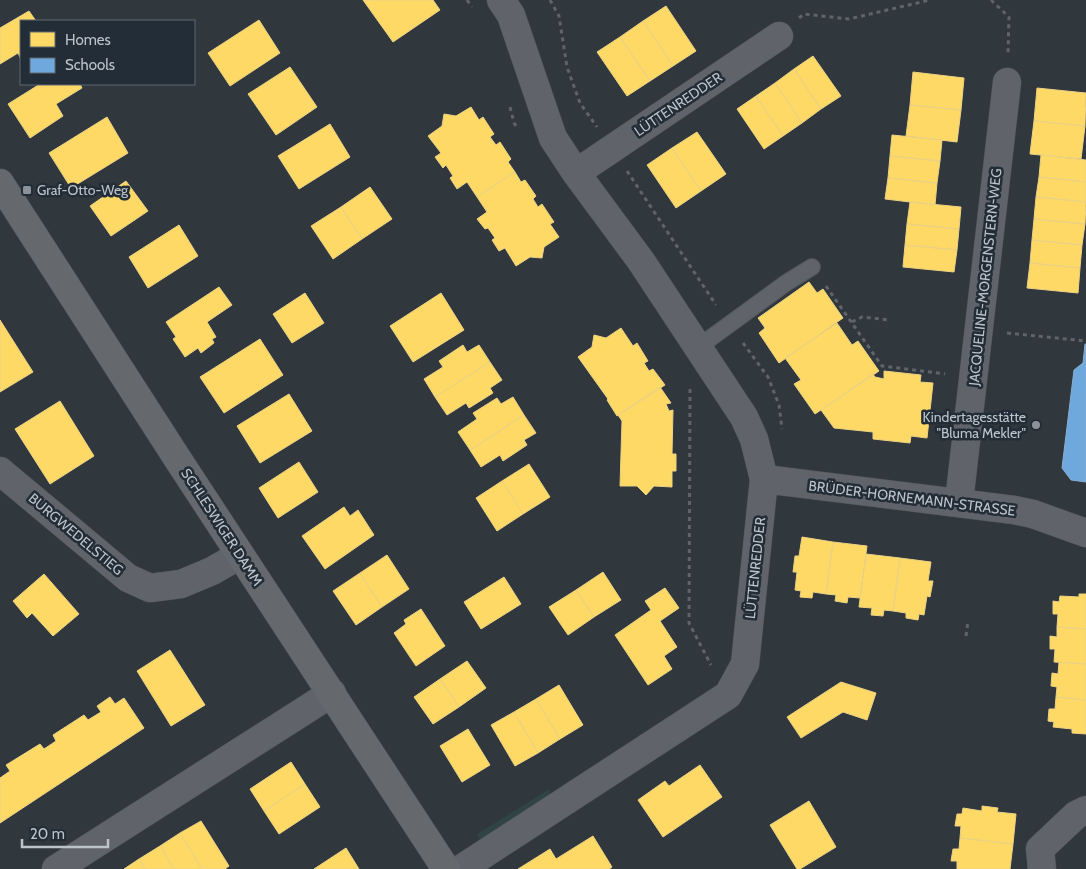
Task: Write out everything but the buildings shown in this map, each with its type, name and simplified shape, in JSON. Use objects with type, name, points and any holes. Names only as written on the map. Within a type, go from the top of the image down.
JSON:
[{"type":"main road","name":"SCHLESWIGER DAMM","points":[[0,183],[240,555],[446,869]]},
{"type":"street","name":"LÜTTENREDDER","points":[[461,869],[728,695],[745,664],[764,480],[754,439],[744,418],[641,262],[553,138],[511,15],[502,0]]},
{"type":"street","name":"LÜTTENREDDER","points":[[576,173],[779,36]]},
{"type":"street","name":"JACQUELINE-MORGENSTERN-WEG","points":[[959,502],[1007,82]]},
{"type":"street","name":"BURGWEDELSTIEG","points":[[0,471],[128,578],[150,588],[181,584],[212,571],[240,555]]},
{"type":"street","name":"BRÜDER-HORNEMANN-STRASSE","points":[[764,480],[1014,510],[1033,514],[1086,533]]},
{"type":"street","points":[[56,869],[332,693]]},
{"type":"street","points":[[1042,869],[1040,849],[1076,815],[1086,810]]},
{"type":"lane","points":[[702,354],[729,324],[812,267]]},
{"type":"path","points":[[550,0],[558,16],[567,67],[580,103],[729,324],[768,377],[778,405],[783,434]]},
{"type":"path","points":[[779,36],[804,14],[849,19],[930,0]]},
{"type":"path","points":[[991,0],[1009,17],[1007,82]]},
{"type":"path","points":[[812,267],[882,366],[974,377]]},
{"type":"path","points":[[852,322],[862,317],[890,320]]},
{"type":"path","points":[[979,331],[1086,341]]},
{"type":"path","points":[[702,354],[690,385],[689,623],[728,695]]},
{"type":"path","points":[[966,636],[968,621]]},
{"type":"green space","points":[[549,789],[550,799],[481,842],[477,834]]},
{"type":"place","name":"Graf-Otto-Weg","points":[[27,190]]},
{"type":"place","name":"Kindertagesstätte \"Bluma Mekler\"","points":[[1036,425]]}]
